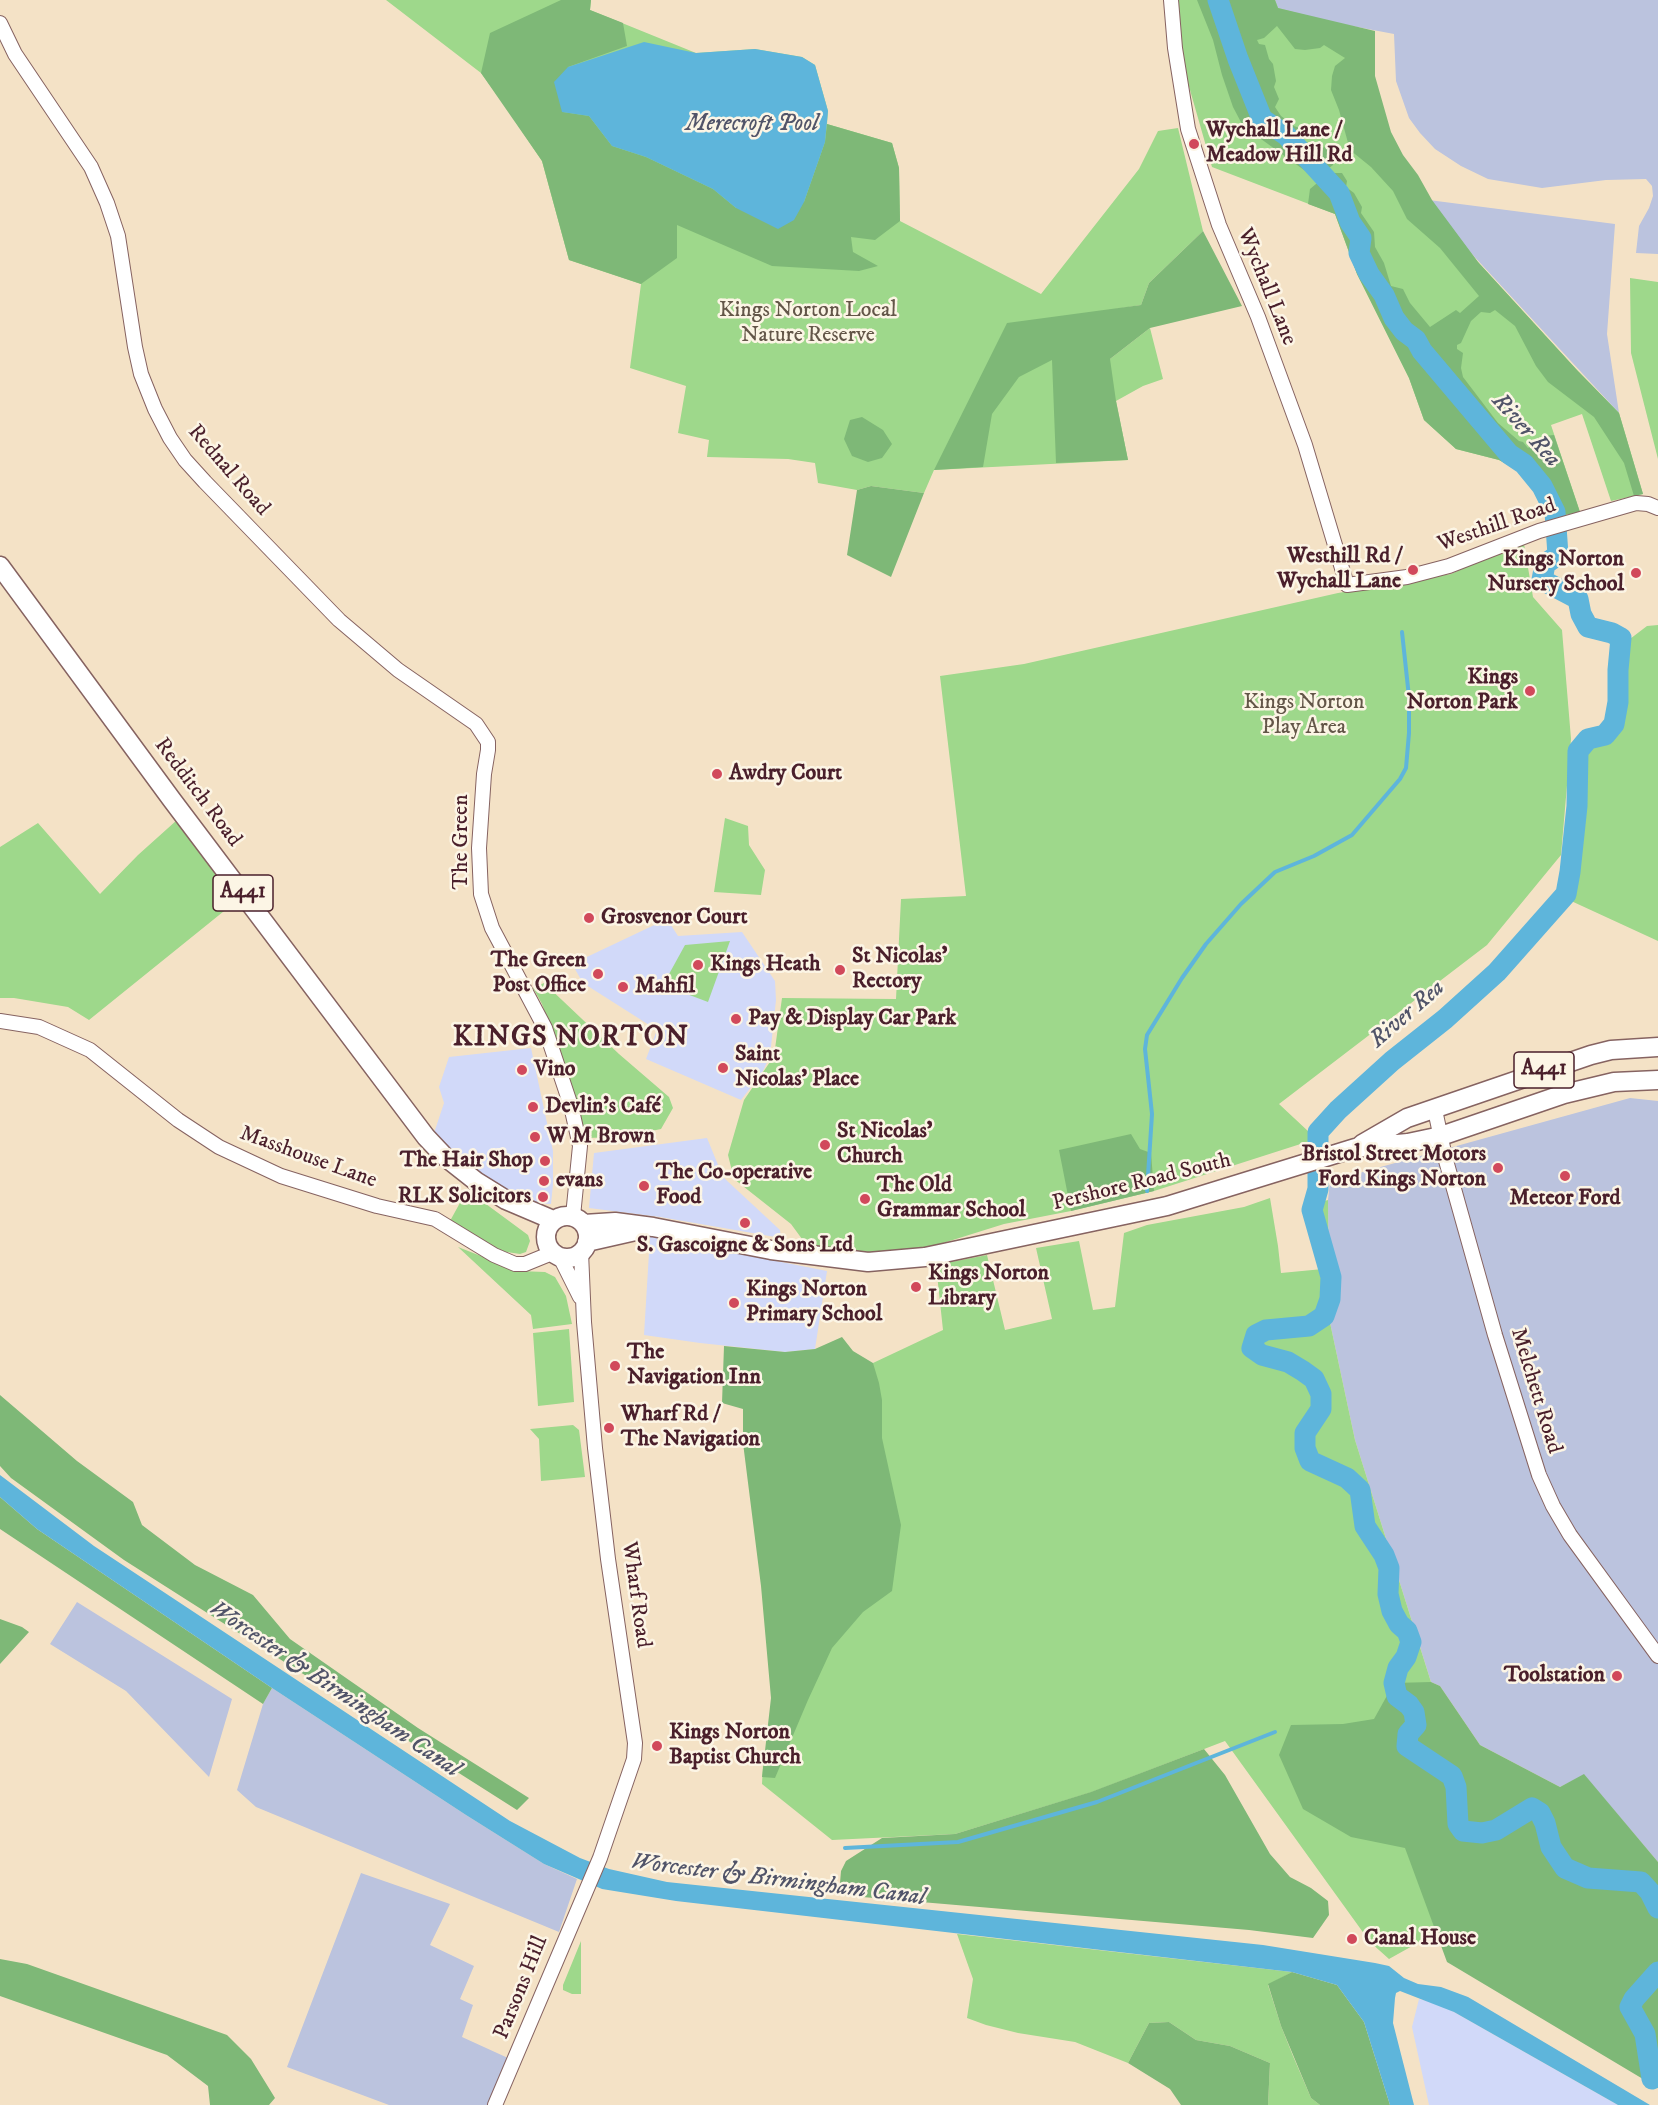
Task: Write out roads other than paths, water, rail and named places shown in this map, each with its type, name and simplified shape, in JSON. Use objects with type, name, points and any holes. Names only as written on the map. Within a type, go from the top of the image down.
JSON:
[{"type":"highway","name":"Redditch Road","points":[[0,567],[426,1137],[444,1156],[477,1182],[506,1200],[553,1220]]},
{"type":"highway","name":"Pershore Road South","points":[[1355,1148],[1407,1118],[1591,1054],[1611,1050],[1658,1047]]},
{"type":"highway","name":"Pershore Road South","points":[[581,1234],[615,1222],[812,1256],[876,1262],[924,1257],[1167,1206],[1355,1148],[1408,1143],[1441,1136],[1564,1094],[1614,1082],[1658,1080]]},
{"type":"highway","name":"Redditch Road","points":[[506,1200],[553,1249]]},
{"type":"highway","points":[[559,1216],[581,1234],[571,1257],[553,1249],[546,1232],[553,1220],[559,1216]]},
{"type":"street","name":"Wychall Lane","points":[[1171,0],[1175,48],[1188,129],[1218,225],[1258,317],[1305,445],[1347,585]]},
{"type":"street","name":"Rednal Road","points":[[0,23],[15,54],[91,167],[107,202],[118,236],[141,374],[170,438],[185,460],[205,482],[339,620],[398,670],[476,724],[485,737]]},
{"type":"street","name":"Westhill Road","points":[[1347,585],[1407,577],[1449,566],[1539,531],[1636,504],[1648,504],[1658,508]]},
{"type":"street","name":"The Green","points":[[485,737],[489,750],[484,774],[479,848],[481,894],[492,928],[545,1028],[571,1106],[580,1146],[581,1234]]},
{"type":"street","name":"Masshouse Lane","points":[[0,1021],[39,1027],[90,1050],[178,1120],[219,1147],[281,1176],[377,1206],[435,1219],[494,1255],[515,1264],[525,1264],[553,1249]]},
{"type":"street","name":"Melchett Road","points":[[1435,1110],[1445,1157],[1525,1437],[1539,1475],[1570,1535],[1658,1656]]},
{"type":"street","name":"Wharf Road","points":[[581,1234],[582,1301],[595,1448],[608,1559],[635,1743],[632,1766],[588,1887]]},
{"type":"street","name":"Wharf Road","points":[[553,1249],[582,1301]]},
{"type":"street","name":"Parsons Hill","points":[[495,2105],[588,1887]]},
{"type":"water","name":"Merecroft Pool","points":[[644,42],[696,53],[755,49],[802,57],[815,65],[828,111],[825,142],[804,202],[794,220],[778,229],[736,208],[713,189],[646,157],[612,146],[589,116],[562,112],[554,82],[568,67]]},
{"type":"water","points":[[0,1475],[94,1546],[510,1821],[580,1858],[609,1869],[667,1882],[1263,1945],[1389,1966],[1404,1978],[1418,1984],[1441,1987],[1468,1997],[1650,2105],[1618,2105],[1454,2012],[1400,1991],[1396,1993],[1393,2023],[1414,2105],[1390,2105],[1364,2022],[1337,1985],[1292,1972],[676,1901],[602,1889],[544,1864],[466,1815],[272,1688],[37,1529],[0,1497]]},
{"type":"waterway","name":"River Rea","points":[[1218,0],[1262,119],[1286,135],[1339,193],[1350,222],[1361,238],[1359,253],[1369,274],[1384,295],[1394,318],[1404,331],[1416,340],[1422,351],[1509,454],[1524,464],[1542,486],[1555,512],[1558,555],[1545,564],[1542,580],[1578,599],[1581,614],[1588,627],[1612,633],[1621,638],[1618,702],[1614,724],[1605,735],[1588,739],[1578,751],[1577,806],[1566,894],[1497,972],[1445,1019],[1392,1061],[1338,1110],[1318,1132],[1318,1189],[1312,1210],[1331,1277],[1330,1299],[1324,1316],[1309,1326],[1266,1330],[1256,1335],[1252,1348],[1262,1355],[1288,1362],[1303,1371],[1314,1379],[1321,1394],[1321,1409],[1305,1433],[1305,1448],[1310,1461],[1347,1478],[1360,1490],[1365,1526],[1384,1555],[1389,1568],[1388,1594],[1392,1611],[1399,1624],[1407,1631],[1411,1642],[1406,1657],[1398,1668],[1394,1683],[1397,1696],[1414,1712],[1416,1725],[1408,1734],[1407,1746],[1452,1776],[1456,1787],[1458,1824],[1463,1831],[1482,1833],[1496,1830],[1532,1808],[1540,1813],[1551,1847],[1565,1868],[1588,1878],[1641,1882],[1650,1892],[1658,1908]]},
{"type":"waterway","points":[[1147,1191],[1152,1114],[1145,1049],[1147,1035],[1206,944],[1241,904],[1275,872],[1314,856],[1352,835],[1400,779],[1406,768],[1409,733],[1409,697],[1402,632]]},
{"type":"waterway","points":[[845,1848],[958,1842],[1097,1802],[1275,1732]]},
{"type":"waterway","name":"River Rea","points":[[1652,2079],[1645,2034],[1630,2007],[1634,1999],[1658,1972]]},
{"type":"place","name":"Wychall Lane / Meadow Hill Rd","points":[[1194,144]]},
{"type":"place","name":"Westhill Rd / Wychall Lane","points":[[1413,570]]},
{"type":"place","name":"Kings Norton Nursery School","points":[[1636,573]]},
{"type":"place","name":"Kings Norton Park","points":[[1530,691]]},
{"type":"place","name":"Awdry Court","points":[[717,774]]},
{"type":"place","name":"Grosvenor Court","points":[[589,918]]},
{"type":"place","name":"Kings Heath","points":[[698,965]]},
{"type":"place","name":"St Nicolas' Rectory","points":[[840,970]]},
{"type":"place","name":"The Green Post Office","points":[[598,974]]},
{"type":"place","name":"Mahfil","points":[[623,987]]},
{"type":"place","name":"Pay & Display Car Park","points":[[736,1019]]},
{"type":"place","name":"Saint Nicolas' Place","points":[[723,1068]]},
{"type":"place","name":"Vino","points":[[522,1070]]},
{"type":"place","name":"Devlin's Café","points":[[533,1107]]},
{"type":"place","name":"W M Brown","points":[[535,1137]]},
{"type":"place","name":"St Nicolas' Church","points":[[825,1145]]},
{"type":"place","name":"The Hair Shop","points":[[545,1161]]},
{"type":"place","name":"Bristol Street Motors Ford Kings Norton","points":[[1498,1168]]},
{"type":"place","name":"Meteor Ford","points":[[1565,1176]]},
{"type":"place","name":"evans","points":[[544,1181]]},
{"type":"place","name":"The Co-operative Food","points":[[644,1186]]},
{"type":"place","name":"RLK Solicitors","points":[[543,1197]]},
{"type":"place","name":"The Old Grammar School","points":[[865,1199]]},
{"type":"place","name":"S. Gascoigne & Sons Ltd","points":[[745,1223]]},
{"type":"place","name":"Kings Norton Library","points":[[916,1287]]},
{"type":"place","name":"Kings Norton Primary School","points":[[734,1303]]},
{"type":"place","name":"The Navigation Inn","points":[[615,1366]]},
{"type":"place","name":"Wharf Rd / The Navigation","points":[[609,1428]]},
{"type":"place","name":"Toolstation","points":[[1617,1676]]},
{"type":"place","name":"Kings Norton Baptist Church","points":[[657,1746]]},
{"type":"place","name":"Canal House","points":[[1352,1939]]},
{"type":"district","name":"KINGS NORTON","points":[[571,1039]]},
{"type":"park label","name":"Kings Norton Local Nature Reserve","points":[[808,324]]},
{"type":"park label","name":"Kings Norton Play Area","points":[[1304,716]]},
{"type":"water label","name":"Worcester & Birmingham Canal","points":[[334,1690]]},
{"type":"water label","name":"Worcester & Birmingham Canal","points":[[778,1881]]}]
